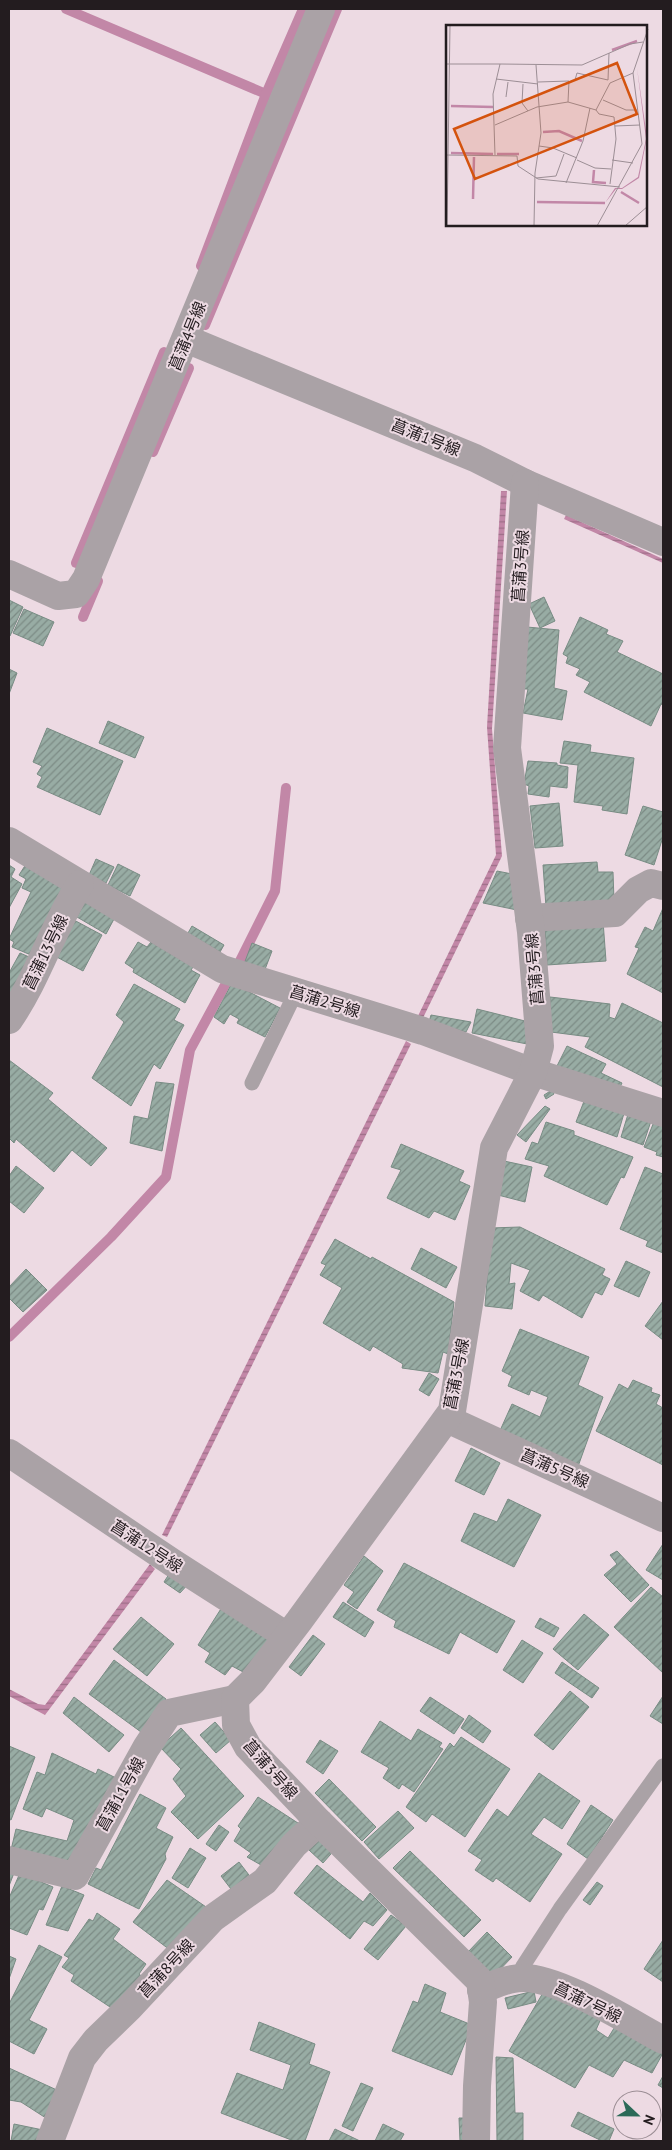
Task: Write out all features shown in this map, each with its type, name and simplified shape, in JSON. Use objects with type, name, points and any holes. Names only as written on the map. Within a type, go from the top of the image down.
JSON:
[{"type":"street","name":"菖蒲4号線","points":[[9,574],[58,596],[76,594],[86,579],[321,9]]},
{"type":"street","name":"菖蒲1号線","points":[[186,339],[475,458],[525,483],[663,542]]},
{"type":"street","name":"菖蒲3号線","points":[[476,2141],[477,2086],[483,2002],[480,1981],[318,1822],[248,1747],[236,1725],[235,1699],[252,1681],[287,1636],[452,1410],[494,1148],[533,1072],[540,1046],[529,918],[507,748],[525,483]]},
{"type":"street","name":"菖蒲2号線","points":[[9,841],[222,969],[423,1031],[533,1072],[663,1113]]},
{"type":"street","points":[[529,918],[615,913],[638,890],[651,883],[663,886]]},
{"type":"street","name":"菖蒲13号線","points":[[9,1020],[80,884]]},
{"type":"street","name":"菖蒲5号線","points":[[446,1419],[663,1518]]},
{"type":"street","name":"菖蒲12号線","points":[[9,1453],[287,1636]]},
{"type":"street","name":"菖蒲11号線","points":[[9,1860],[75,1876],[146,1748],[169,1713],[235,1699]]},
{"type":"street","name":"菖蒲8号線","points":[[50,2141],[82,2058],[96,2040],[214,1918],[264,1881],[294,1845],[318,1822]]},
{"type":"street","name":"菖蒲7号線","points":[[481,1990],[510,1979],[524,1977],[563,1987],[663,2040]]},
{"type":"lane","points":[[252,1083],[296,992]]},
{"type":"lane","points":[[518,1978],[522,1966],[560,1909],[663,1766]]},
{"type":"shaded area","points":[[501,491],[507,491],[492,729],[502,856],[422,1020],[417,1018],[496,855],[487,727]]},
{"type":"shaded area","points":[[566,515],[663,559],[663,563],[564,519]]},
{"type":"shaded area","points":[[406,1041],[411,1044],[167,1537],[162,1535]]},
{"type":"shaded area","points":[[150,1564],[155,1569],[45,1715],[9,1696],[9,1689],[38,1704],[45,1705]]},
{"type":"building","points":[[544,597],[555,621],[540,628],[529,604]]},
{"type":"building","points":[[9,600],[23,607],[10,636],[9,636]]},
{"type":"building","points":[[24,609],[54,622],[43,646],[13,633]]},
{"type":"building","points":[[580,617],[608,630],[606,634],[623,641],[617,652],[663,674],[663,705],[661,704],[651,726],[584,692],[590,682],[576,675],[580,669],[566,663],[568,657],[563,654]]},
{"type":"building","points":[[527,627],[559,630],[554,688],[567,691],[562,720],[523,713],[528,689],[522,689]]},
{"type":"building","points":[[9,669],[17,673],[9,694]]},
{"type":"building","points":[[108,721],[144,737],[135,758],[99,743]]},
{"type":"building","points":[[47,728],[123,761],[100,815],[37,787],[42,777],[37,774],[42,766],[33,762]]},
{"type":"building","points":[[564,741],[591,745],[590,752],[634,758],[627,814],[602,810],[603,806],[574,802],[578,765],[560,763]]},
{"type":"building","points":[[528,761],[557,763],[557,765],[568,767],[567,788],[550,786],[549,797],[528,794],[529,786],[524,784]]},
{"type":"building","points":[[559,803],[563,846],[535,848],[530,806]]},
{"type":"building","points":[[643,806],[663,812],[663,837],[654,865],[625,855]]},
{"type":"building","points":[[96,859],[114,867],[106,883],[89,875]]},
{"type":"building","points":[[28,861],[69,885],[38,958],[12,947],[14,942],[9,939],[31,892],[22,888],[26,879],[19,875]]},
{"type":"building","points":[[597,862],[598,872],[613,872],[614,901],[546,907],[543,865]]},
{"type":"building","points":[[118,864],[140,875],[130,896],[108,885]]},
{"type":"building","points":[[9,865],[15,869],[11,877],[22,884],[9,908]]},
{"type":"building","points":[[497,871],[512,874],[517,910],[483,903]]},
{"type":"building","points":[[85,902],[114,919],[106,934],[77,917]]},
{"type":"building","points":[[663,908],[663,993],[627,974],[639,948],[635,947],[645,927],[653,931]]},
{"type":"building","points":[[72,919],[102,935],[83,971],[53,955]]},
{"type":"building","points":[[603,921],[606,961],[547,965],[545,927]]},
{"type":"building","points":[[192,926],[224,945],[220,952],[188,933]]},
{"type":"building","points":[[138,942],[147,947],[151,942],[193,967],[191,970],[200,975],[185,1003],[133,972],[134,969],[125,963]]},
{"type":"building","points":[[252,943],[272,951],[264,972],[244,964]]},
{"type":"building","points":[[20,953],[36,960],[9,1007],[9,973]]},
{"type":"building","points":[[232,983],[280,1008],[265,1037],[237,1023],[239,1019],[230,1014],[224,1024],[214,1017]]},
{"type":"building","points":[[134,984],[180,1009],[174,1020],[184,1025],[160,1069],[154,1064],[131,1106],[92,1078],[124,1022],[116,1015]]},
{"type":"building","points":[[550,997],[610,1004],[609,1017],[615,1019],[622,1003],[663,1023],[663,1087],[585,1047],[590,1037],[551,1032]]},
{"type":"building","points":[[477,1009],[525,1021],[527,1044],[472,1033]]},
{"type":"building","points":[[431,1015],[471,1022],[466,1032],[429,1022]]},
{"type":"building","points":[[567,1046],[606,1064],[601,1073],[622,1083],[617,1093],[556,1068]]},
{"type":"building","points":[[9,1060],[53,1093],[48,1099],[107,1148],[91,1166],[72,1150],[54,1172],[16,1139],[14,1143],[9,1138]]},
{"type":"building","points":[[156,1082],[174,1084],[162,1151],[130,1143],[134,1116],[148,1119]]},
{"type":"building","points":[[552,1090],[554,1094],[546,1099],[544,1095]]},
{"type":"building","points":[[586,1096],[625,1110],[617,1137],[576,1122]]},
{"type":"building","points":[[545,1106],[550,1109],[526,1142],[517,1135]]},
{"type":"building","points":[[629,1111],[652,1118],[643,1145],[621,1137]]},
{"type":"building","points":[[655,1119],[663,1122],[663,1157],[656,1155],[657,1152],[644,1147]]},
{"type":"building","points":[[546,1122],[574,1131],[574,1135],[633,1157],[624,1178],[621,1177],[607,1205],[544,1176],[549,1166],[525,1159],[532,1142],[538,1144]]},
{"type":"building","points":[[401,1144],[464,1171],[459,1181],[470,1186],[455,1220],[434,1211],[429,1218],[387,1198],[401,1170],[391,1167]]},
{"type":"building","points":[[504,1161],[532,1167],[525,1202],[498,1195]]},
{"type":"building","points":[[16,1166],[44,1188],[24,1213],[9,1201],[9,1176]]},
{"type":"building","points":[[645,1167],[663,1174],[663,1253],[646,1246],[648,1241],[620,1229]]},
{"type":"building","points":[[520,1227],[605,1269],[602,1275],[610,1279],[602,1295],[595,1292],[582,1318],[543,1295],[539,1301],[520,1291],[530,1270],[511,1263],[509,1284],[515,1283],[512,1309],[485,1306],[491,1228]]},
{"type":"building","points":[[335,1239],[454,1302],[448,1354],[443,1352],[438,1373],[402,1368],[403,1364],[373,1346],[370,1351],[323,1323],[342,1288],[320,1275],[326,1265],[321,1263]]},
{"type":"building","points":[[421,1248],[457,1267],[446,1288],[411,1269]]},
{"type":"building","points":[[626,1261],[650,1272],[639,1297],[614,1286]]},
{"type":"building","points":[[26,1269],[47,1290],[23,1312],[9,1298],[9,1287]]},
{"type":"building","points":[[663,1301],[663,1340],[645,1326]]},
{"type":"building","points":[[520,1329],[589,1357],[578,1385],[603,1397],[576,1472],[498,1435],[512,1404],[540,1417],[548,1397],[531,1390],[529,1395],[508,1386],[512,1376],[502,1371]]},
{"type":"building","points":[[429,1373],[439,1379],[429,1396],[419,1390]]},
{"type":"building","points":[[633,1380],[652,1388],[651,1392],[660,1395],[656,1404],[663,1408],[663,1465],[596,1431],[619,1384],[628,1389]]},
{"type":"building","points":[[471,1448],[500,1463],[484,1495],[455,1481]]},
{"type":"building","points":[[508,1499],[541,1515],[514,1567],[461,1541],[474,1513],[497,1522]]},
{"type":"building","points":[[663,1544],[663,1580],[646,1570]]},
{"type":"building","points":[[617,1551],[649,1585],[631,1602],[604,1575],[617,1564],[610,1555]]},
{"type":"building","points":[[364,1556],[383,1571],[357,1609],[347,1602],[354,1592],[344,1585]]},
{"type":"building","points":[[404,1563],[515,1621],[497,1653],[460,1632],[449,1654],[394,1627],[396,1621],[377,1610]]},
{"type":"building","points":[[171,1571],[190,1582],[180,1593],[164,1582]]},
{"type":"building","points":[[651,1587],[663,1597],[663,1673],[614,1627]]},
{"type":"building","points":[[343,1602],[374,1622],[365,1637],[333,1617]]},
{"type":"building","points":[[224,1604],[271,1636],[245,1673],[232,1666],[225,1675],[205,1662],[210,1653],[198,1645]]},
{"type":"building","points":[[584,1614],[609,1635],[578,1670],[553,1649]]},
{"type":"building","points":[[141,1617],[174,1644],[147,1676],[113,1649]]},
{"type":"building","points":[[540,1618],[559,1628],[554,1637],[535,1627]]},
{"type":"building","points":[[313,1635],[325,1644],[301,1676],[289,1667]]},
{"type":"building","points":[[522,1640],[543,1653],[523,1683],[503,1670]]},
{"type":"building","points":[[114,1660],[166,1699],[141,1732],[89,1694]]},
{"type":"building","points":[[562,1662],[599,1688],[592,1698],[555,1673]]},
{"type":"building","points":[[570,1691],[589,1707],[553,1750],[534,1735]]},
{"type":"building","points":[[663,1696],[663,1724],[650,1716]]},
{"type":"building","points":[[74,1697],[124,1735],[109,1752],[63,1713]]},
{"type":"building","points":[[430,1697],[464,1719],[454,1734],[420,1711]]},
{"type":"building","points":[[469,1715],[491,1731],[483,1743],[461,1728]]},
{"type":"building","points":[[380,1721],[411,1741],[418,1729],[442,1743],[439,1747],[443,1749],[414,1792],[402,1784],[399,1789],[383,1778],[389,1768],[361,1752]]},
{"type":"building","points":[[215,1722],[231,1740],[216,1753],[200,1735]]},
{"type":"building","points":[[181,1728],[244,1796],[198,1839],[171,1812],[186,1796],[173,1779],[181,1769],[160,1747]]},
{"type":"building","points":[[461,1737],[510,1769],[465,1837],[432,1814],[426,1822],[406,1807],[450,1743],[454,1747]]},
{"type":"building","points":[[320,1740],[338,1751],[323,1774],[306,1762]]},
{"type":"building","points":[[9,1746],[35,1757],[11,1820],[9,1819]]},
{"type":"building","points":[[52,1753],[96,1774],[98,1769],[118,1779],[73,1865],[11,1850],[16,1829],[67,1841],[74,1820],[46,1808],[42,1817],[23,1809],[37,1772],[45,1775]]},
{"type":"building","points":[[539,1773],[580,1801],[562,1829],[544,1817],[531,1834],[562,1854],[530,1902],[496,1878],[493,1882],[475,1870],[482,1860],[468,1851],[497,1809],[508,1817]]},
{"type":"building","points":[[329,1779],[376,1827],[362,1841],[315,1793]]},
{"type":"building","points":[[140,1794],[166,1808],[156,1828],[173,1837],[165,1854],[166,1859],[139,1909],[88,1884],[96,1868],[101,1870]]},
{"type":"building","points":[[258,1797],[301,1825],[268,1869],[247,1857],[251,1853],[234,1841],[241,1829],[238,1826]]},
{"type":"building","points":[[591,1805],[613,1820],[588,1859],[567,1844]]},
{"type":"building","points":[[398,1811],[414,1828],[379,1859],[364,1842]]},
{"type":"building","points":[[219,1825],[229,1832],[216,1851],[206,1844]]},
{"type":"building","points":[[322,1834],[337,1847],[323,1863],[309,1850]]},
{"type":"building","points":[[190,1848],[206,1858],[188,1888],[172,1878]]},
{"type":"building","points":[[410,1851],[481,1920],[464,1937],[393,1868]]},
{"type":"building","points":[[239,1862],[252,1879],[234,1893],[221,1876]]},
{"type":"building","points":[[317,1865],[363,1902],[370,1893],[387,1910],[373,1926],[364,1921],[350,1939],[294,1893]]},
{"type":"building","points":[[9,1871],[14,1873],[9,1886]]},
{"type":"building","points":[[20,1873],[53,1887],[43,1910],[39,1909],[27,1935],[9,1928],[9,1898]]},
{"type":"building","points":[[167,1880],[209,1909],[174,1953],[133,1922]]},
{"type":"building","points":[[597,1882],[603,1886],[590,1905],[583,1900]]},
{"type":"building","points":[[62,1886],[84,1895],[68,1931],[46,1925]]},
{"type":"building","points":[[97,1913],[120,1929],[113,1939],[146,1964],[139,1974],[146,1980],[113,2009],[71,1981],[74,1975],[62,1967],[69,1958],[64,1955],[89,1919],[93,1921]]},
{"type":"building","points":[[391,1915],[406,1926],[378,1960],[364,1949]]},
{"type":"building","points":[[487,1932],[512,1957],[493,1977],[468,1952]]},
{"type":"building","points":[[663,1940],[663,1982],[644,1969]]},
{"type":"building","points":[[39,1945],[62,1957],[29,2020],[47,2029],[34,2054],[9,2041],[9,2004]]},
{"type":"building","points":[[9,1956],[16,1959],[9,1979]]},
{"type":"building","points":[[425,1984],[446,1993],[440,2012],[472,2025],[452,2075],[392,2051],[413,2001],[418,2003]]},
{"type":"building","points":[[534,1991],[536,2002],[508,2009],[505,1998]]},
{"type":"building","points":[[544,1991],[602,2016],[596,2030],[608,2038],[616,2025],[663,2053],[652,2073],[624,2060],[613,2077],[589,2065],[575,2088],[509,2051]]},
{"type":"building","points":[[259,2022],[315,2044],[309,2064],[330,2072],[305,2141],[294,2141],[221,2113],[237,2073],[283,2090],[291,2065],[250,2050]]},
{"type":"building","points":[[496,2057],[513,2058],[515,2113],[523,2113],[523,2141],[497,2141]]},
{"type":"building","points":[[9,2068],[59,2091],[49,2120],[21,2102],[9,2100]]},
{"type":"building","points":[[663,2076],[663,2088],[658,2085]]},
{"type":"building","points":[[361,2083],[373,2088],[353,2131],[342,2126]]},
{"type":"building","points":[[578,2112],[612,2128],[612,2134],[609,2141],[602,2141],[571,2126]]},
{"type":"building","points":[[459,2118],[466,2118],[466,2141],[460,2141]]},
{"type":"building","points":[[14,2124],[43,2130],[40,2141],[11,2141]]},
{"type":"building","points":[[383,2124],[404,2134],[400,2141],[375,2141]]},
{"type":"building","points":[[335,2129],[360,2141],[329,2141]]},
{"type":"waterway","points":[[66,9],[266,94]]},
{"type":"waterway","points":[[201,266],[266,94],[303,9]]},
{"type":"waterway","points":[[205,325],[337,9]]},
{"type":"waterway","points":[[76,563],[164,352]]},
{"type":"waterway","points":[[153,452],[189,368]]},
{"type":"waterway","points":[[83,617],[98,581]]},
{"type":"waterway","points":[[239,963],[275,891],[286,788]]},
{"type":"waterway","points":[[9,1337],[111,1237],[166,1177],[190,1050],[225,985]]}]
